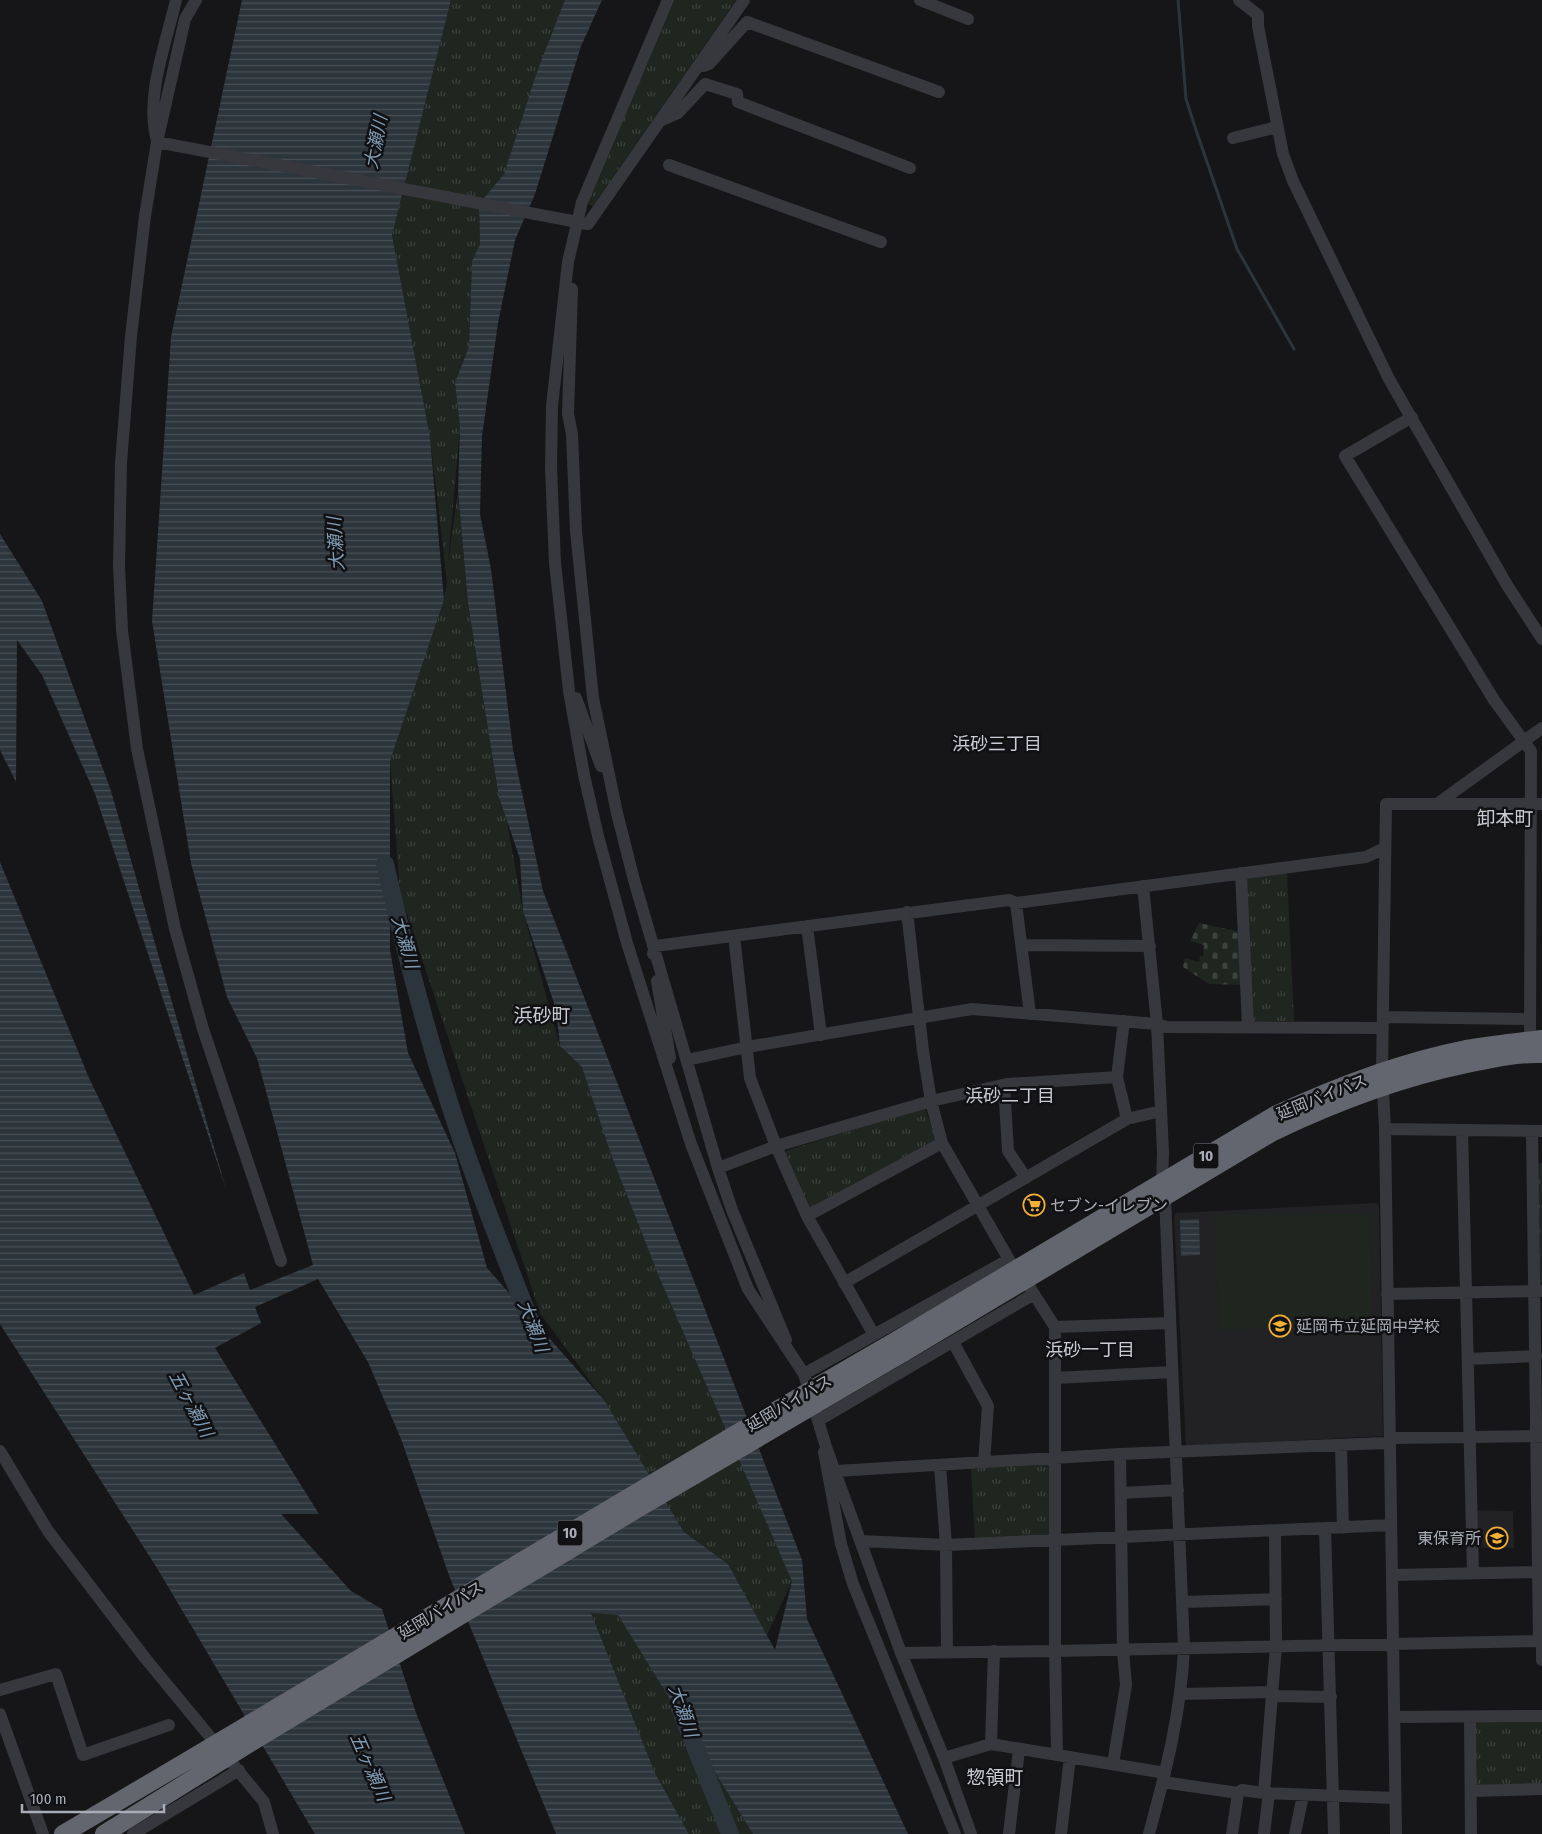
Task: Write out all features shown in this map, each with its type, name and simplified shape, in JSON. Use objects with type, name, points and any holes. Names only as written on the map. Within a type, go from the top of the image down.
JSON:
[{"type":"highway","name":"延岡バイパス","points":[[1382,1079],[1419,1061],[1467,1049],[1536,1040]]},
{"type":"highway","name":"延岡バイパス","points":[[104,1834],[264,1734],[634,1511],[900,1346],[1021,1276],[1163,1190],[1274,1115],[1314,1097],[1382,1079],[1492,1059],[1542,1054]]},
{"type":"highway","name":"延岡バイパス","points":[[63,1834],[245,1728],[766,1416],[900,1346]]},
{"type":"street","points":[[162,143],[152,119],[154,96],[176,0]]},
{"type":"street","points":[[196,0],[185,19],[143,235],[124,417],[119,566],[125,663],[137,749],[175,930],[203,1029],[281,1262]]},
{"type":"street","points":[[668,0],[582,202],[572,221],[552,406],[551,468],[555,563],[569,691],[584,775],[598,836],[627,943],[695,1154],[748,1289],[804,1374],[826,1447],[900,1653],[944,1758],[971,1834]]},
{"type":"street","points":[[162,143],[588,224],[744,0]]},
{"type":"street","points":[[920,0],[968,19]]},
{"type":"street","points":[[1239,0],[1258,15],[1258,26],[1283,154],[1293,181],[1331,263],[1389,379],[1462,508],[1542,639]]},
{"type":"street","points":[[697,69],[709,64],[747,22],[939,92]]},
{"type":"street","points":[[662,120],[678,113],[695,98],[705,84],[736,94],[738,102],[910,168]]},
{"type":"street","points":[[1233,138],[1277,127]]},
{"type":"street","points":[[668,165],[881,242]]},
{"type":"street","points":[[568,262],[572,272],[568,414],[572,434],[576,531],[593,698],[634,880],[718,1168],[745,1244],[787,1338],[784,1344]]},
{"type":"street","points":[[1412,417],[1345,456],[1494,700],[1530,750],[1536,804],[1530,1019],[1536,1040]]},
{"type":"street","points":[[569,691],[576,696],[606,781],[612,788]]},
{"type":"street","points":[[1437,804],[1542,728]]},
{"type":"street","points":[[1396,1834],[1385,1129],[1382,1079],[1386,804],[1536,804]]},
{"type":"street","points":[[654,946],[907,912],[1009,900],[1016,903],[1366,857],[1385,848]]},
{"type":"street","points":[[1241,873],[1248,1027]]},
{"type":"street","points":[[1143,886],[1157,1024],[1184,1648],[1181,1694],[1174,1742],[1149,1834]]},
{"type":"street","points":[[1016,903],[1030,1014]]},
{"type":"street","points":[[907,912],[931,1101],[942,1143],[1021,1276],[1055,1327],[1053,1541],[1055,1651],[1064,1756],[1061,1834]]},
{"type":"street","points":[[807,926],[821,1035]]},
{"type":"street","points":[[734,936],[750,1078],[776,1146],[808,1216],[874,1336]]},
{"type":"street","points":[[1021,945],[1150,946]]},
{"type":"street","points":[[654,946],[653,954],[670,1057],[667,1069]]},
{"type":"street","points":[[687,1060],[747,1047],[972,1009],[1157,1024],[1166,1027],[1248,1027],[1530,1019]]},
{"type":"street","points":[[1124,1021],[1117,1077],[1127,1119]]},
{"type":"street","points":[[718,1168],[776,1146],[931,1101],[1004,1085],[1117,1077]]},
{"type":"street","points":[[1004,1085],[1008,1150],[1026,1178]]},
{"type":"street","points":[[844,1283],[1127,1119],[1161,1111]]},
{"type":"street","points":[[1385,1129],[1537,1131],[1538,1291],[1536,1356],[1542,1660]]},
{"type":"street","points":[[1462,1130],[1473,1573]]},
{"type":"street","points":[[808,1216],[942,1143]]},
{"type":"street","points":[[804,1374],[874,1336],[1021,1276]]},
{"type":"street","points":[[819,1420],[953,1342],[1021,1276]]},
{"type":"street","points":[[1388,1294],[1538,1291]]},
{"type":"street","points":[[1055,1327],[1170,1323]]},
{"type":"street","points":[[953,1342],[988,1406],[984,1463]]},
{"type":"street","points":[[1468,1359],[1536,1356]]},
{"type":"street","points":[[1055,1378],[1172,1372]]},
{"type":"street","points":[[819,1420],[841,1544],[853,1584],[955,1834]]},
{"type":"street","points":[[836,1471],[1120,1454],[1385,1443],[1395,1438],[1539,1436]]},
{"type":"street","points":[[1341,1445],[1343,1528]]},
{"type":"street","points":[[0,1451],[48,1531],[186,1710],[239,1770],[264,1802],[273,1834]]},
{"type":"street","points":[[1113,1764],[1126,1685],[1123,1651],[1120,1454]]},
{"type":"street","points":[[940,1466],[946,1545],[947,1652]]},
{"type":"street","points":[[1121,1493],[1178,1490]]},
{"type":"street","points":[[861,1541],[946,1545],[1392,1526]]},
{"type":"street","points":[[1325,1528],[1334,1834]]},
{"type":"street","points":[[1264,1834],[1276,1646],[1275,1532]]},
{"type":"street","points":[[1392,1575],[1541,1572]]},
{"type":"street","points":[[1182,1602],[1276,1599]]},
{"type":"street","points":[[900,1653],[1123,1651],[1393,1642],[1541,1641]]},
{"type":"street","points":[[991,1744],[994,1651]]},
{"type":"street","points":[[0,1690],[56,1674],[83,1755],[169,1726]]},
{"type":"street","points":[[1181,1694],[1272,1694],[1330,1697]]},
{"type":"street","points":[[0,1714],[43,1834]]},
{"type":"street","points":[[1394,1717],[1470,1718],[1542,1716]]},
{"type":"street","points":[[1470,1718],[1472,1834]]},
{"type":"street","points":[[944,1758],[991,1744],[1113,1764],[1164,1778],[1238,1793],[1242,1790],[1303,1795],[1395,1798]]},
{"type":"street","points":[[1009,1834],[1020,1750]]},
{"type":"street","points":[[133,1834],[150,1830],[239,1770]]},
{"type":"street","points":[[1471,1791],[1542,1789]]},
{"type":"street","points":[[1232,1834],[1238,1793]]},
{"type":"street","points":[[1295,1834],[1303,1795]]},
{"type":"shaded area","name":"延岡市立延岡中学校","points":[[1376,1203],[1379,1206],[1383,1436],[1186,1446],[1174,1217],[1176,1213]]},
{"type":"shaded area","points":[[1474,1510],[1513,1511],[1514,1548],[1475,1548]]},
{"type":"green space","points":[[451,0],[567,0],[504,174],[479,204],[480,244],[472,261],[469,346],[455,383],[460,427],[448,563],[458,491],[468,603],[523,911],[560,1046],[582,1067],[792,1581],[767,1635],[728,1564],[684,1532],[604,1400],[540,1313],[400,893],[390,761],[444,600],[447,582],[430,437],[392,235]]},
{"type":"green space","points":[[675,0],[736,0],[593,206],[587,204]]},
{"type":"green space","points":[[1287,873],[1294,1021],[1253,1021],[1247,878]]},
{"type":"green space","points":[[1199,923],[1241,932],[1242,985],[1209,984],[1183,967],[1185,958],[1199,962],[1200,956],[1203,956],[1204,945],[1190,941]]},
{"type":"green space","points":[[925,1108],[936,1141],[810,1208],[785,1151]]},
{"type":"green space","points":[[1542,1163],[1542,1288],[1538,1288],[1536,1164]]},
{"type":"green space","points":[[1369,1214],[1372,1324],[1219,1330],[1214,1215]]},
{"type":"green space","points":[[1047,1463],[1050,1466],[1051,1535],[975,1541],[971,1469]]},
{"type":"green space","points":[[591,1613],[618,1615],[753,1834],[689,1834],[655,1773]]},
{"type":"green space","points":[[1542,1720],[1542,1785],[1475,1787],[1475,1722]]},
{"type":"water","name":"五ヶ瀬川","points":[[242,0],[451,0],[392,235],[430,437],[444,600],[390,761],[390,950],[408,1053],[455,1153],[487,1268],[604,1400],[684,1532],[728,1564],[775,1650],[792,1581],[660,1279],[612,1157],[582,1067],[560,1046],[556,1009],[523,911],[520,859],[499,797],[468,603],[458,491],[460,427],[455,383],[469,346],[472,261],[480,244],[479,204],[504,174],[537,72],[565,0],[602,0],[581,46],[535,194],[515,240],[498,323],[482,436],[480,514],[491,569],[513,750],[543,891],[802,1560],[807,1619],[908,1834],[753,1834],[618,1615],[591,1613],[655,1773],[689,1834],[556,1834],[450,1578],[401,1439],[368,1362],[318,1279],[255,1307],[261,1323],[215,1348],[319,1514],[281,1514],[351,1591],[382,1609],[416,1713],[465,1834],[315,1834],[157,1568],[0,1324],[0,862],[89,1078],[194,1295],[244,1273],[250,1290],[313,1265],[257,1058],[227,997],[191,863],[152,621],[171,337]]},
{"type":"water","points":[[0,534],[42,601],[111,791],[226,1189],[95,794],[42,675],[17,640],[16,782],[0,750]]},
{"type":"water","points":[[1199,1219],[1200,1255],[1181,1256],[1180,1220]]},
{"type":"waterway","points":[[1178,0],[1186,99],[1197,133],[1237,249],[1294,349]]},
{"type":"waterway","name":"大瀬川","points":[[385,864],[414,982],[448,1099],[481,1195],[535,1334]]},
{"type":"waterway","name":"大瀬川","points":[[680,1709],[730,1834]]},
{"type":"place","name":"セブン-イレブン","points":[[1034,1205]]},
{"type":"place","name":"延岡市立延岡中学校","points":[[1280,1326]]},
{"type":"place","name":"東保育所","points":[[1497,1538]]},
{"type":"district","name":"浜砂三丁目","points":[[997,744]]},
{"type":"district","name":"卸本町","points":[[1505,818]]},
{"type":"district","name":"浜砂町","points":[[542,1015]]},
{"type":"district","name":"浜砂二丁目","points":[[1010,1096]]},
{"type":"district","name":"浜砂一丁目","points":[[1090,1350]]},
{"type":"district","name":"惣領町","points":[[995,1777]]}]
